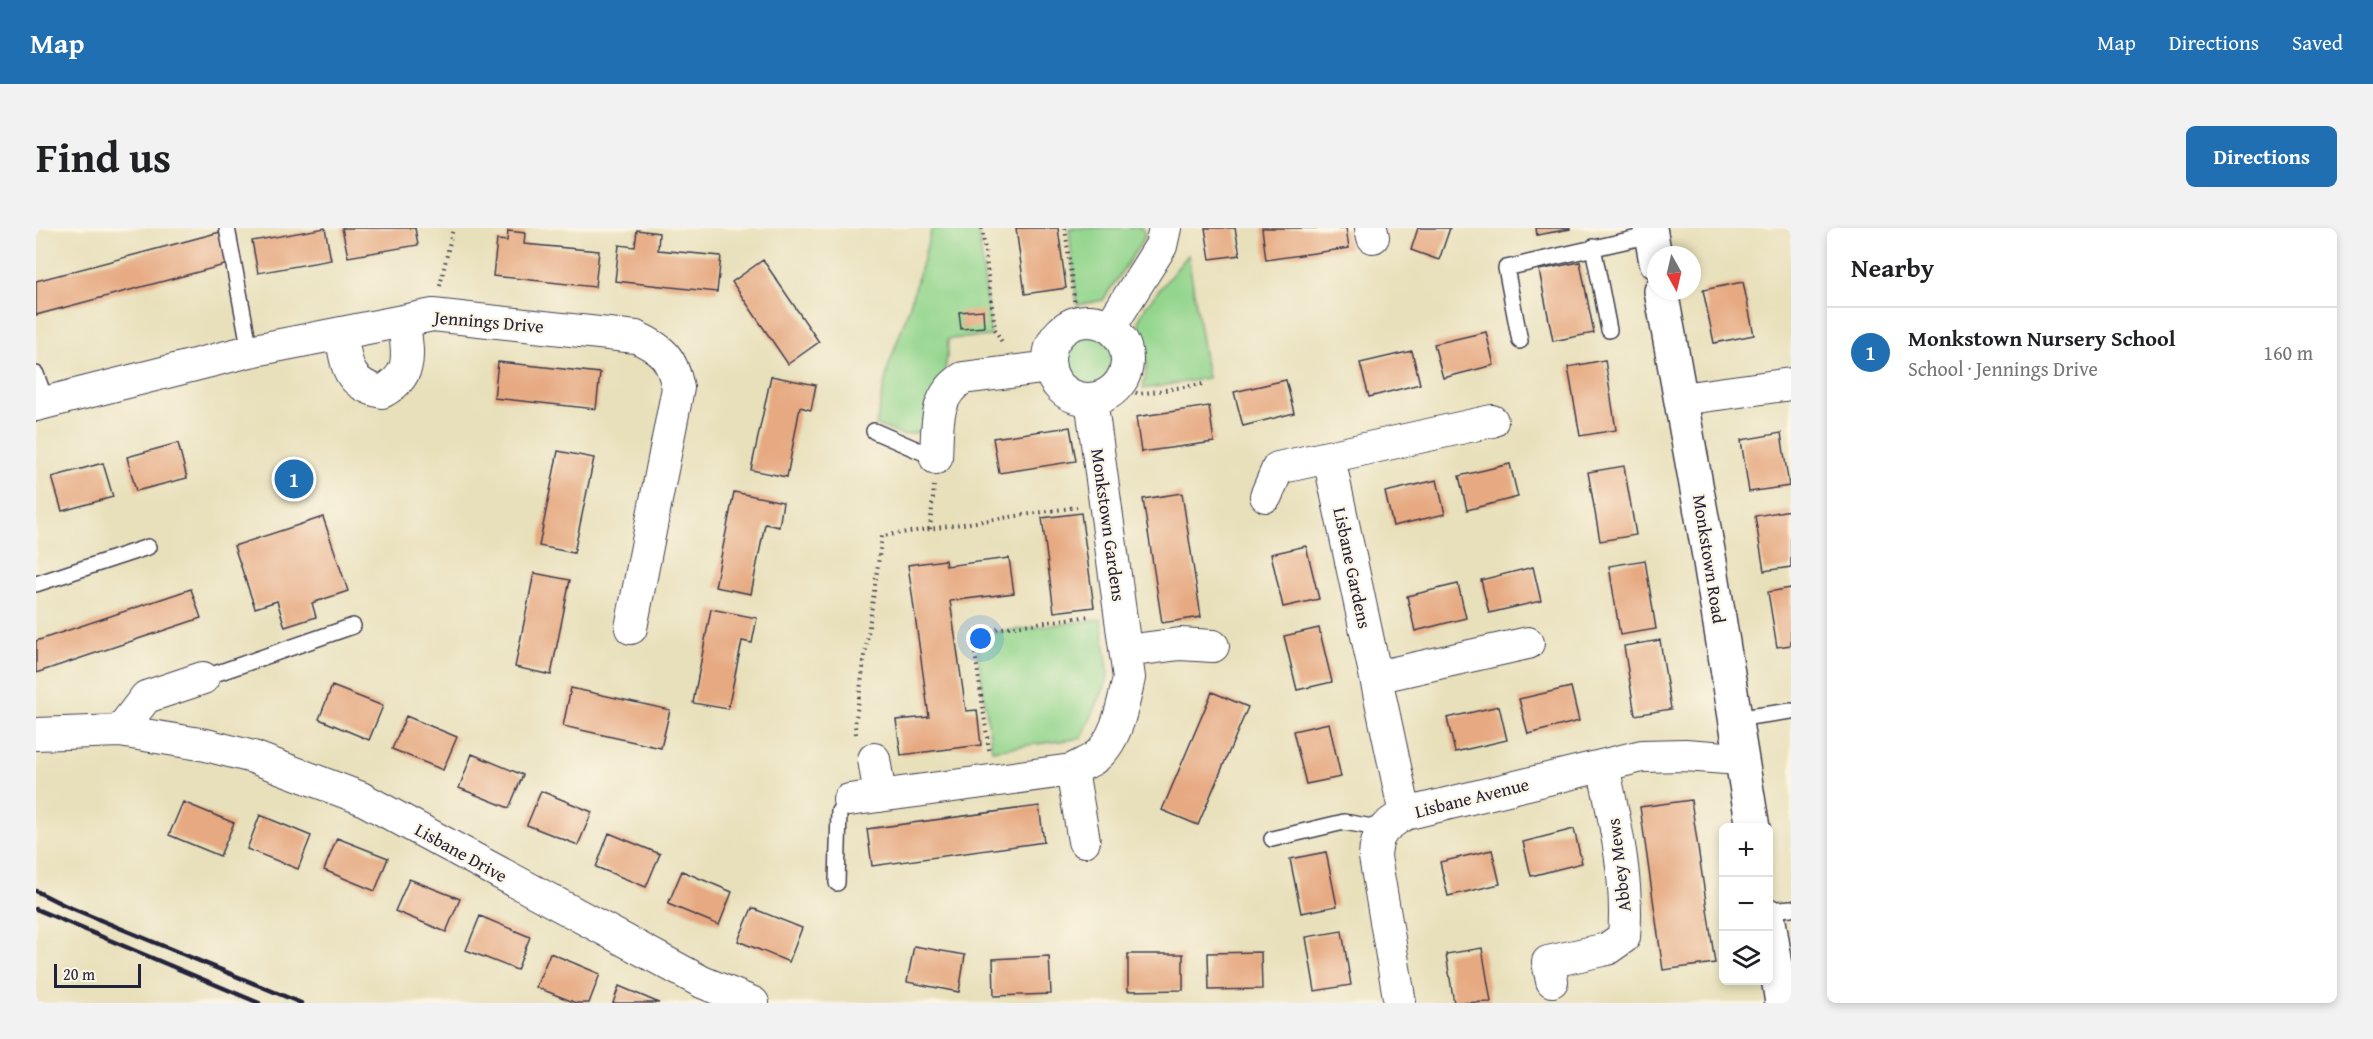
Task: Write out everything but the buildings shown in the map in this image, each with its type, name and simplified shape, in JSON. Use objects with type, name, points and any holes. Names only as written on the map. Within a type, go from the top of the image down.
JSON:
[{"type":"street","points":[[1110,327],[1161,246],[1165,228]]},
{"type":"street","name":"Monkstown Road","points":[[1663,300],[1709,556],[1752,823]]},
{"type":"street","name":"Jennings Drive","points":[[39,394],[418,318],[636,337],[653,344],[666,356],[674,369],[678,388],[631,628]]},
{"type":"street","points":[[341,333],[348,368],[354,379],[367,389],[382,392],[395,385],[405,372],[418,318]]},
{"type":"street","points":[[1088,321],[1110,327],[1120,336],[1126,348],[1125,374],[1105,392],[1071,395],[1061,388],[1054,378],[1049,356],[1052,344],[1058,335],[1077,322],[1088,321]]},
{"type":"street","points":[[936,458],[940,405],[951,385],[963,378],[1050,367]]},
{"type":"street","points":[[1681,399],[1791,384]]},
{"type":"street","name":"Monkstown Gardens","points":[[849,800],[1072,770],[1095,758],[1108,741],[1122,710],[1129,678],[1105,503],[1105,392]]},
{"type":"street","points":[[1266,496],[1278,468],[1492,422]]},
{"type":"street","name":"Lisbane Gardens","points":[[1329,458],[1376,677],[1394,822]]},
{"type":"street","points":[[1376,677],[1528,643]]},
{"type":"street","points":[[1126,651],[1180,644],[1213,646]]},
{"type":"street","points":[[120,731],[146,697],[203,678]]},
{"type":"street","name":"Lisbane Drive","points":[[36,734],[120,731],[206,745],[253,757],[361,798],[702,982],[753,1003]]},
{"type":"street","name":"Lisbane Avenue","points":[[1394,822],[1642,756],[1685,755],[1740,759]]},
{"type":"street","points":[[874,759],[880,796]]},
{"type":"street","name":"Abbey Mews","points":[[1552,981],[1548,962],[1607,949],[1624,937],[1626,908],[1615,824],[1603,766]]},
{"type":"street","points":[[1072,770],[1084,841]]},
{"type":"street","points":[[1394,822],[1376,840],[1375,857],[1400,1003]]},
{"type":"street","points":[[1772,931],[1785,993]]},
{"type":"lane","points":[[227,228],[250,351]]},
{"type":"lane","points":[[1520,341],[1506,268],[1593,247],[1652,242]]},
{"type":"lane","points":[[1593,247],[1609,330]]},
{"type":"lane","points":[[874,431],[936,458]]},
{"type":"lane","points":[[36,584],[148,547]]},
{"type":"lane","points":[[203,678],[353,626]]},
{"type":"lane","points":[[1734,719],[1791,711]]},
{"type":"lane","points":[[837,883],[839,811],[849,800]]},
{"type":"lane","points":[[1272,839],[1344,822],[1394,822]]},
{"type":"lane","points":[[1773,912],[1791,908]]},
{"type":"path","points":[[418,318],[453,228]]},
{"type":"path","points":[[982,228],[995,329],[1019,371]]},
{"type":"path","points":[[1065,228],[1077,322]]},
{"type":"path","points":[[1105,392],[1138,394],[1203,384]]},
{"type":"path","points":[[930,529],[936,458]]},
{"type":"path","points":[[874,759],[857,747],[855,725],[882,536],[1105,503]]},
{"type":"path","points":[[993,781],[972,632],[1120,612]]},
{"type":"green space","points":[[932,228],[978,228],[991,336],[948,339],[944,376],[931,410],[919,432],[902,435],[876,425],[888,368],[909,308]]},
{"type":"green space","points":[[1069,228],[1143,228],[1145,237],[1103,300],[1077,305]]},
{"type":"green space","points":[[1188,255],[1208,378],[1143,389],[1147,365],[1139,320],[1146,306]]},
{"type":"green space","points":[[1088,334],[1098,336],[1107,342],[1113,351],[1115,361],[1113,371],[1107,380],[1098,386],[1088,388],[1078,386],[1069,380],[1063,371],[1061,361],[1063,351],[1069,342],[1078,336]]},
{"type":"green space","points":[[1101,619],[1108,670],[1107,681],[1082,738],[992,750],[975,635]]},
{"type":"railway","points":[[36,891],[64,905],[301,1003]]},
{"type":"railway","points":[[36,909],[259,1003]]},
{"type":"place","name":"Monkstown Nursery School","points":[[294,479]]}]
